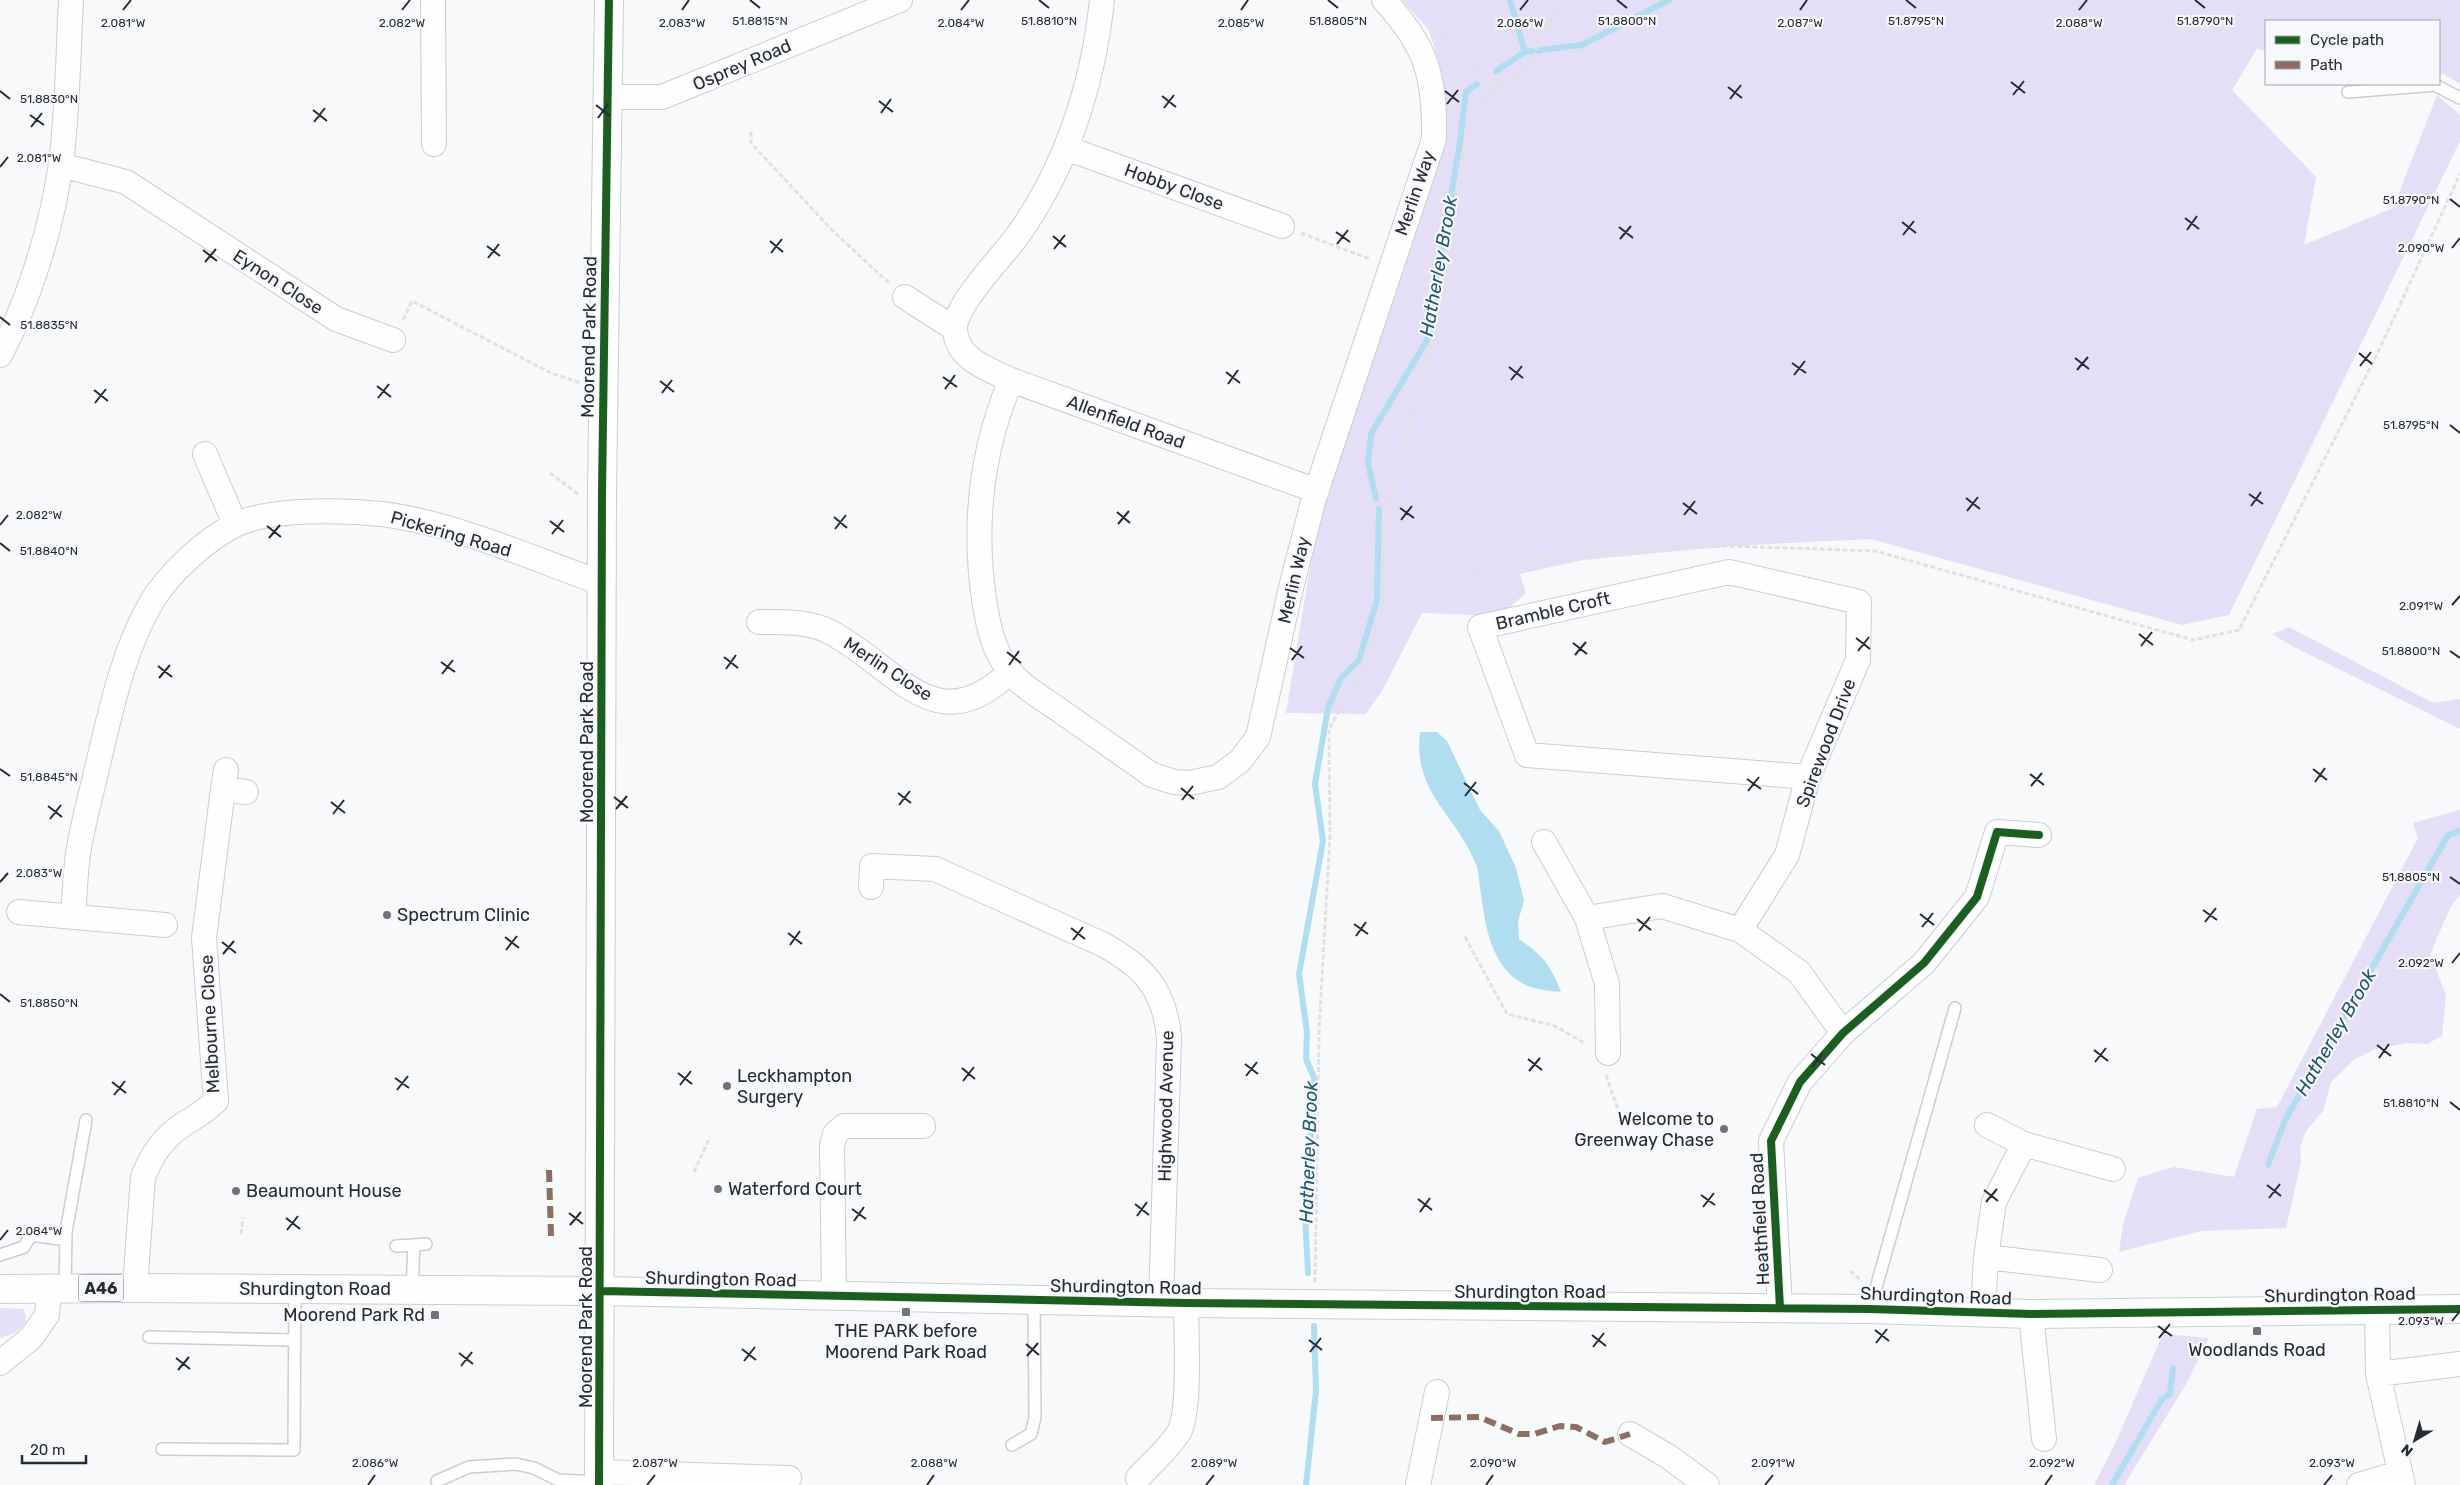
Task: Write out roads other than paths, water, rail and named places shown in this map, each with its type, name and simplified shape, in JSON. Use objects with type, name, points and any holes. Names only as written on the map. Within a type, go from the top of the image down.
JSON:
[{"type":"main road","name":"Moorend Park Road","points":[[599,1480],[602,583],[609,0]]},
{"type":"main road","name":"Shurdington Road","points":[[0,1289],[601,1291],[1173,1303],[1870,1309],[1983,1311],[2031,1314],[2460,1309]]},
{"type":"street","points":[[0,355],[27,298],[61,165],[66,121],[71,0]]},
{"type":"street","points":[[433,0],[434,144]]},
{"type":"street","name":"Osprey Road","points":[[608,97],[662,98],[864,6],[900,0]]},
{"type":"street","points":[[905,297],[955,329],[959,312],[1035,208],[1066,148],[1081,107],[1092,68],[1102,0]]},
{"type":"street","name":"Merlin Way","points":[[1011,380],[986,459],[978,524],[980,561],[988,623],[995,647],[1010,672],[1025,686],[1152,775],[1174,782],[1189,783],[1218,777],[1240,761],[1258,738],[1290,592],[1316,495],[1390,266],[1434,139],[1432,89],[1422,50],[1401,19],[1384,0]]},
{"type":"street","name":"Hobby Close","points":[[1066,148],[1282,226]]},
{"type":"street","name":"Eynon Close","points":[[61,165],[126,182],[336,319],[393,340]]},
{"type":"street","name":"Allenfield Road","points":[[955,329],[959,344],[970,359],[1011,380],[1316,495]]},
{"type":"street","points":[[204,454],[235,524]]},
{"type":"street","name":"Pickering Road","points":[[73,917],[79,849],[112,704],[144,616],[152,601],[175,572],[213,539],[235,524],[266,517],[314,512],[383,514],[451,530],[602,583]]},
{"type":"street","name":"Bramble Croft","points":[[1808,777],[1527,755],[1480,627],[1729,572],[1859,602]]},
{"type":"street","name":"Spirewood Drive","points":[[1740,930],[1786,855],[1808,777],[1858,660],[1859,602]]},
{"type":"street","name":"Merlin Close","points":[[758,623],[785,622],[829,632],[936,702],[959,703],[970,700],[981,695],[1010,672]]},
{"type":"street","name":"Melbourne Close","points":[[135,1288],[143,1176],[148,1162],[168,1136],[204,1113],[216,1101],[204,938],[231,784]]},
{"type":"street","name":"Heathfield Road","points":[[1780,1308],[1771,1141],[1800,1082],[1843,1033],[1924,963],[1977,897],[1997,832],[2039,836]]},
{"type":"street","points":[[1544,842],[1587,918],[1607,984],[1600,1056]]},
{"type":"street","name":"Highwood Avenue","points":[[872,867],[935,869],[955,876],[1102,944],[1128,959],[1150,980],[1164,1007],[1170,1038],[1173,1303],[1186,1404],[1183,1422],[1174,1439],[1138,1478]]},
{"type":"street","points":[[1587,918],[1662,906],[1740,930],[1799,972],[1843,1033]]},
{"type":"street","points":[[19,912],[165,926]]},
{"type":"street","points":[[1987,1125],[2024,1144],[2113,1169]]},
{"type":"street","points":[[834,1296],[832,1146],[834,1134],[844,1126],[923,1126]]},
{"type":"street","points":[[1983,1311],[1986,1257],[1994,1202],[2024,1144]]},
{"type":"street","points":[[1986,1257],[2100,1270]]},
{"type":"street","points":[[0,1363],[31,1338],[47,1315],[57,1289]]},
{"type":"street","points":[[2359,1485],[2401,1479],[2378,1374],[2377,1310]]},
{"type":"street","points":[[2031,1314],[2044,1440]]},
{"type":"street","points":[[2378,1374],[2460,1364]]},
{"type":"street","points":[[1418,1485],[1437,1392]]},
{"type":"street","points":[[1630,1434],[1669,1456],[1707,1485]]},
{"type":"street","points":[[599,1480],[789,1478]]},
{"type":"lane","points":[[2348,92],[2435,85],[2460,98]]},
{"type":"lane","points":[[1870,1309],[1955,1008]]},
{"type":"lane","points":[[57,1289],[86,1120]]},
{"type":"lane","points":[[0,1255],[24,1247],[31,1235],[66,1240]]},
{"type":"lane","points":[[396,1246],[426,1244]]},
{"type":"lane","points":[[412,1290],[414,1245]]},
{"type":"lane","points":[[162,1449],[294,1450],[295,1289]]},
{"type":"lane","points":[[1012,1445],[1031,1434],[1035,1422],[1034,1300]]},
{"type":"lane","points":[[149,1337],[295,1340]]},
{"type":"lane","points":[[437,1481],[470,1467],[516,1464],[534,1468],[558,1480],[599,1480]]},
{"type":"water","points":[[1420,732],[1437,732],[1447,741],[1480,810],[1499,831],[1516,868],[1524,901],[1518,921],[1519,939],[1545,961],[1561,992],[1540,989],[1520,982],[1509,973],[1496,954],[1488,933],[1476,865],[1457,829],[1429,787],[1419,753]]},
{"type":"waterway","name":"Hatherley Brook","points":[[1496,71],[1525,52],[1510,0]]},
{"type":"waterway","points":[[1525,52],[1582,45],[1669,0]]},
{"type":"waterway","name":"Hatherley Brook","points":[[1376,499],[1368,463],[1371,434],[1427,340],[1460,142],[1466,92],[1477,84]]},
{"type":"waterway","name":"Hatherley Brook","points":[[1308,1273],[1305,1214],[1315,1080],[1306,1059],[1307,1032],[1299,974],[1323,841],[1315,784],[1328,708],[1341,678],[1359,660],[1377,600],[1379,509]]},
{"type":"waterway","name":"Hatherley Brook","points":[[2268,1165],[2285,1120],[2448,835],[2460,831]]},
{"type":"waterway","name":"Hatherley Brook","points":[[1306,1485],[1316,1391],[1314,1326]]},
{"type":"waterway","name":"Hatherley Brook","points":[[2112,1485],[2162,1399],[2170,1394],[2173,1368]]},
{"type":"place","name":"Spectrum Clinic","points":[[387,915]]},
{"type":"place","name":"Leckhampton Surgery","points":[[727,1086]]},
{"type":"place","name":"Welcome to Greenway Chase","points":[[1724,1129]]},
{"type":"place","name":"Waterford Court","points":[[718,1189]]},
{"type":"place","name":"Beaumount House","points":[[236,1191]]},
{"type":"place","name":"THE PARK before Moorend Park Road","points":[[906,1312]]},
{"type":"place","name":"Moorend Park Rd","points":[[435,1315]]},
{"type":"place","name":"Woodlands Road","points":[[2257,1331]]}]
